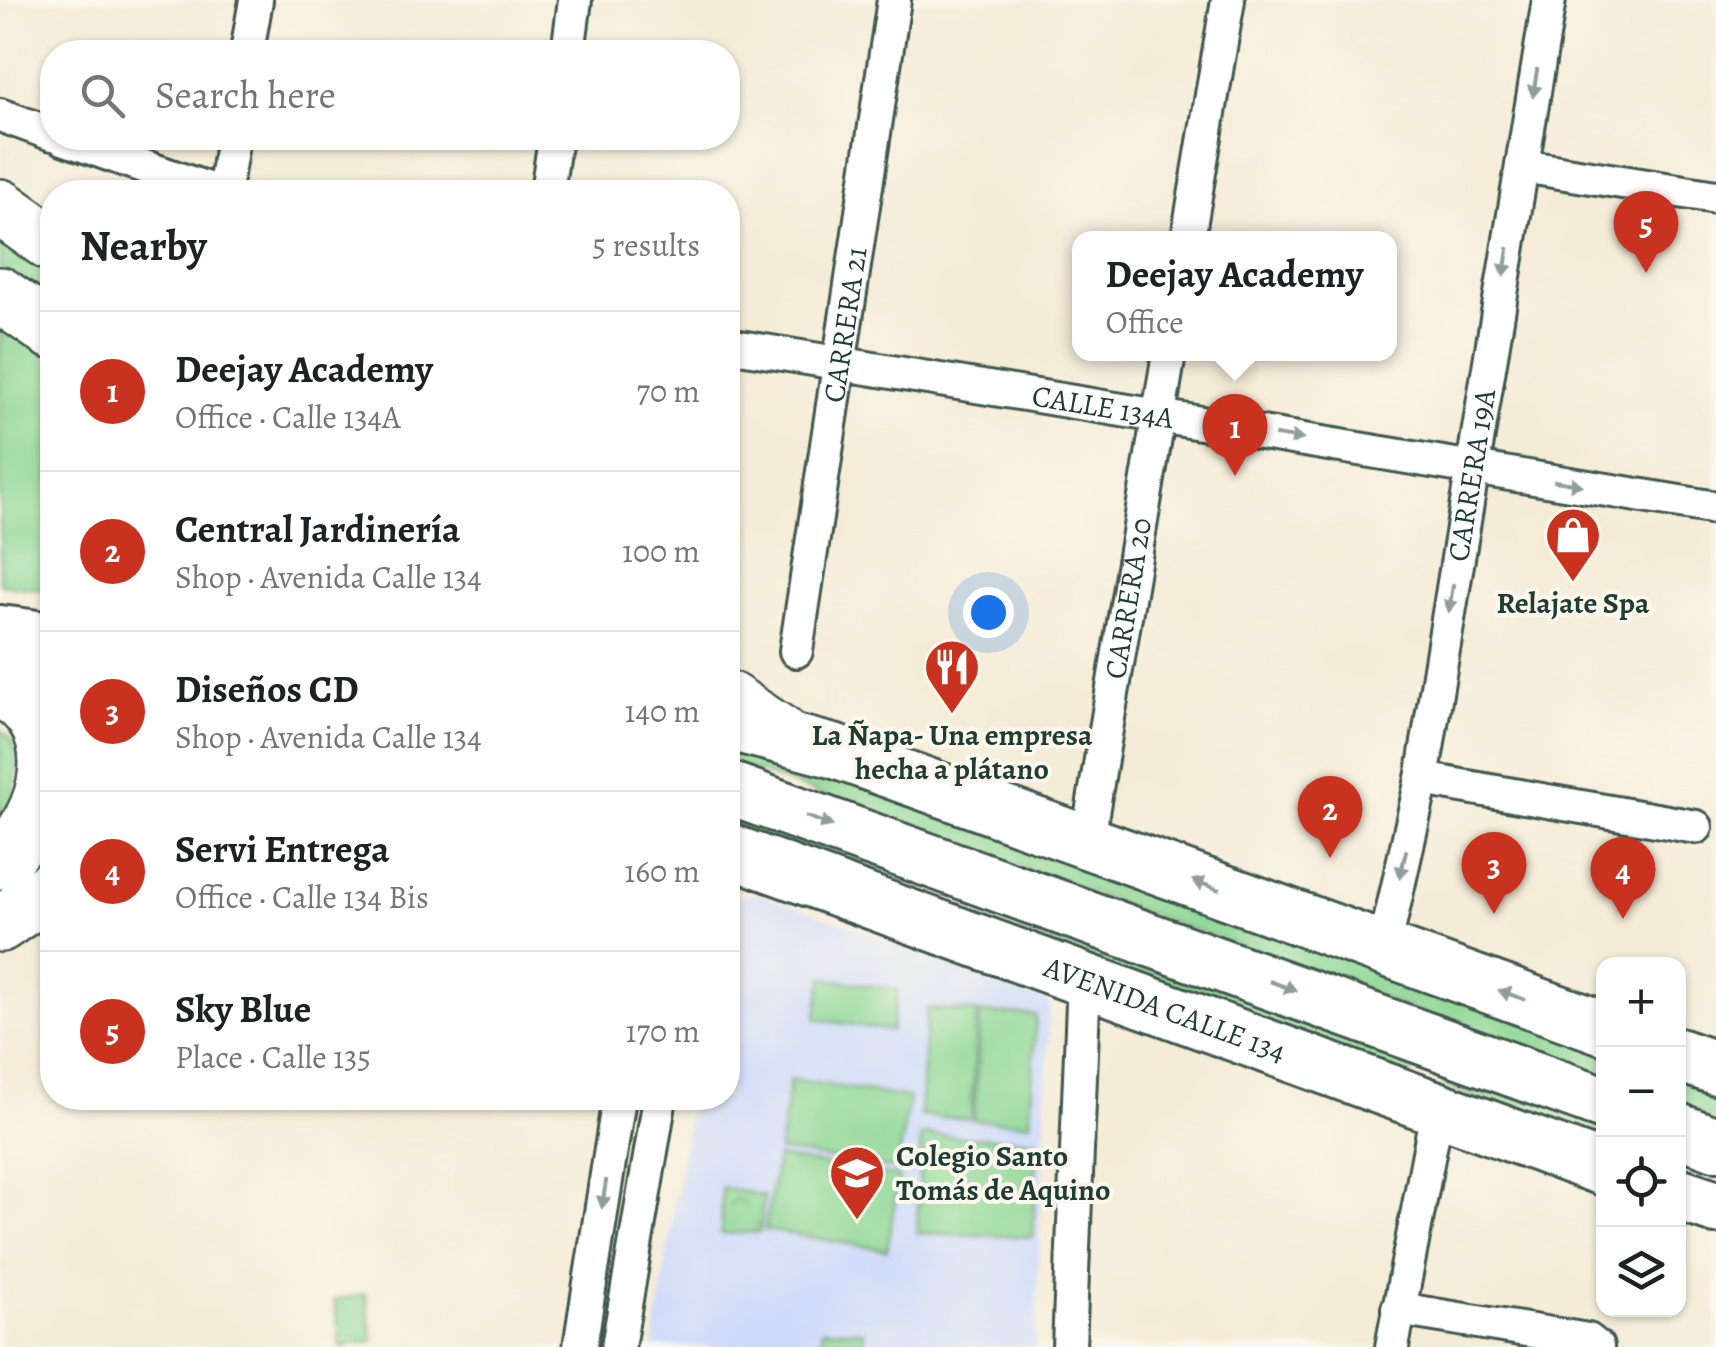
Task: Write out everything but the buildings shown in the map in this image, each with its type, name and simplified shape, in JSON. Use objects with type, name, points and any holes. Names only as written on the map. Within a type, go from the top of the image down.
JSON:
[{"type":"highway","points":[[0,207],[40,235]]},
{"type":"highway","points":[[0,295],[40,322]]},
{"type":"highway","points":[[0,689],[30,710],[40,729]]},
{"type":"highway","points":[[740,707],[781,734]]},
{"type":"highway","points":[[0,861],[38,816],[40,806]]},
{"type":"highway","points":[[0,924],[40,896]]},
{"type":"main road","points":[[0,632],[40,637]]},
{"type":"main road","points":[[0,678],[40,682]]},
{"type":"main road","points":[[740,726],[781,734],[1596,1025]]},
{"type":"main road","points":[[740,792],[1596,1100]]},
{"type":"main road","name":"AVENIDA CALLE 134","points":[[740,854],[1596,1165]]},
{"type":"main road","points":[[904,912],[1034,899]]},
{"type":"main road","points":[[1430,1040],[1438,1111]]},
{"type":"main road","points":[[1686,1057],[1716,1068]]},
{"type":"main road","points":[[1686,1133],[1716,1144]]},
{"type":"main road","points":[[1686,1197],[1716,1207]]},
{"type":"street","points":[[250,40],[256,0]]},
{"type":"street","points":[[570,40],[575,0]]},
{"type":"street","name":"CARRERA 21","points":[[796,651],[894,0]]},
{"type":"street","points":[[1189,231],[1228,0]]},
{"type":"street","name":"CARRERA 19A","points":[[1384,949],[1422,779],[1548,0]]},
{"type":"street","points":[[0,115],[40,130]]},
{"type":"street","points":[[97,150],[182,180]]},
{"type":"street","points":[[226,180],[231,150]]},
{"type":"street","points":[[549,180],[553,150]]},
{"type":"street","points":[[1522,166],[1716,197]]},
{"type":"street","name":"CALLE 134A","points":[[740,347],[1716,508]]},
{"type":"street","name":"CARRERA 20","points":[[1087,843],[1168,361]]},
{"type":"street","points":[[1422,779],[1696,827]]},
{"type":"street","points":[[1069,1347],[1084,979]]},
{"type":"street","points":[[580,1347],[617,1110]]},
{"type":"street","points":[[618,1347],[658,1110]]},
{"type":"street","points":[[1392,1347],[1438,1111]]},
{"type":"street","points":[[1398,1309],[1588,1340],[1597,1347]]},
{"type":"shaded area","name":"Colegio Santo Tomás de Aquino","points":[[756,893],[1036,991],[1050,1004],[1035,1347],[653,1347],[689,1110],[740,1110],[740,899]]},
{"type":"green space","points":[[0,231],[40,259],[40,302],[0,275]]},
{"type":"green space","points":[[0,311],[40,339],[40,589],[0,584]]},
{"type":"green space","points":[[0,730],[10,739],[18,761],[15,786],[0,821]]},
{"type":"green space","points":[[740,738],[1596,1036],[1596,1076],[740,765]]},
{"type":"green space","points":[[740,801],[925,873],[911,895],[740,835]]},
{"type":"green space","points":[[993,907],[1414,1047],[1418,1065],[1407,1080],[978,921]]},
{"type":"green space","points":[[823,978],[898,990],[891,1031],[816,1019]]},
{"type":"green space","points":[[927,1009],[977,1012],[971,1119],[920,1116]]},
{"type":"green space","points":[[980,1013],[1036,1015],[1030,1123],[974,1120]]},
{"type":"green space","points":[[1686,1067],[1716,1078],[1716,1120],[1686,1109]]},
{"type":"green space","points":[[1449,1073],[1596,1111],[1596,1145],[1443,1085]]},
{"type":"green space","points":[[790,1079],[909,1098],[897,1169],[779,1151]]},
{"type":"green space","points":[[921,1135],[1037,1140],[1033,1237],[917,1233]]},
{"type":"green space","points":[[777,1157],[899,1177],[887,1250],[765,1230]]},
{"type":"green space","points":[[722,1187],[764,1196],[760,1232],[721,1234]]},
{"type":"green space","points":[[366,1294],[373,1341],[341,1347],[334,1300]]},
{"type":"green space","points":[[822,1329],[864,1331],[863,1347],[821,1347]]},
{"type":"place","name":"Sky Blue","points":[[1646,273]]},
{"type":"place","name":"Deejay Academy","points":[[1235,476]]},
{"type":"place","name":"Relajate Spa","points":[[1573,584]]},
{"type":"place","name":"La Ñapa- Una empresa hecha a plátano","points":[[952,716]]},
{"type":"place","name":"Central Jardinería","points":[[1330,858]]},
{"type":"place","name":"Diseños CD","points":[[1494,914]]},
{"type":"place","name":"Servi Entrega","points":[[1623,919]]},
{"type":"place","name":"Colegio Santo Tomás de Aquino","points":[[857,1222]]}]
